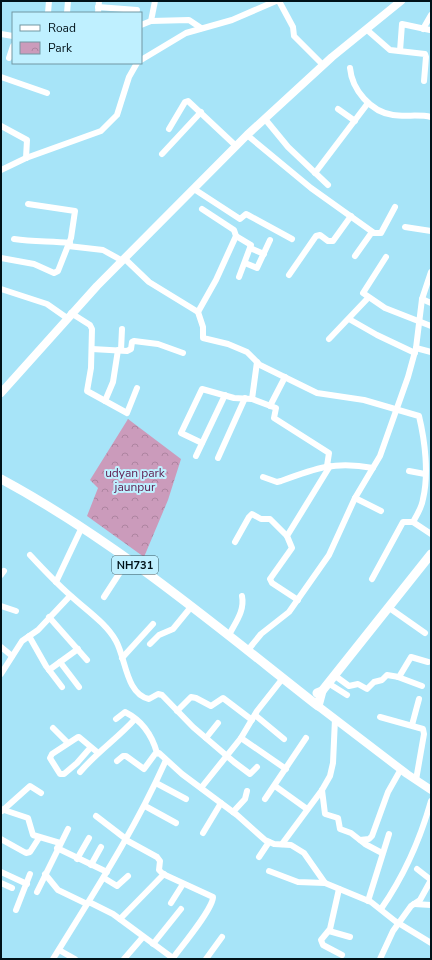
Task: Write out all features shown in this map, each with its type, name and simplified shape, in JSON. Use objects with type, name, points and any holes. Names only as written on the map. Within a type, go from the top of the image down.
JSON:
[{"type":"highway","name":"NH731","points":[[2,481],[82,527],[229,635],[318,706]]},
{"type":"highway","points":[[318,706],[322,691],[431,554]]},
{"type":"highway","points":[[308,698],[322,691]]},
{"type":"main road","points":[[1,393],[41,350],[69,315],[247,135],[323,65],[401,1]]},
{"type":"main road","points":[[318,706],[431,790]]},
{"type":"street","points":[[48,12],[49,1]]},
{"type":"street","points":[[67,12],[68,1]]},
{"type":"street","points":[[151,21],[155,1]]},
{"type":"street","points":[[142,59],[186,33],[232,20],[276,1]]},
{"type":"street","points":[[279,1],[293,27],[294,36],[323,65]]},
{"type":"street","points":[[98,7],[137,10]]},
{"type":"street","points":[[400,51],[402,24],[427,30],[431,15]]},
{"type":"street","points":[[142,25],[151,21],[189,20],[201,28]]},
{"type":"street","points":[[366,29],[388,49],[422,53],[426,55],[424,81]]},
{"type":"street","points":[[1,34],[12,36]]},
{"type":"street","points":[[10,58],[12,50]]},
{"type":"street","points":[[1,170],[26,158],[102,131],[117,115],[131,71],[136,64]]},
{"type":"street","points":[[350,68],[351,79],[368,103],[380,111],[392,115],[431,117]]},
{"type":"street","points":[[1,77],[47,93]]},
{"type":"street","points":[[169,129],[186,101],[190,102],[236,146]]},
{"type":"street","points":[[315,173],[368,103]]},
{"type":"street","points":[[338,109],[355,121]]},
{"type":"street","points":[[162,154],[201,112]]},
{"type":"street","points":[[265,119],[288,147],[328,185]]},
{"type":"street","points":[[1,126],[27,140],[28,148],[26,158]]},
{"type":"street","points":[[247,135],[311,188],[372,232],[381,233],[395,207]]},
{"type":"street","points":[[194,189],[240,219],[246,214],[292,239]]},
{"type":"street","points":[[1,258],[34,264],[55,272],[69,245],[75,211],[28,204]]},
{"type":"street","points":[[202,209],[234,230],[236,236],[250,244],[250,248],[239,277]]},
{"type":"street","points":[[289,275],[316,236],[320,235],[328,241],[333,241],[351,216]]},
{"type":"street","points":[[405,228],[431,231]]},
{"type":"street","points":[[355,256],[372,232]]},
{"type":"street","points":[[198,312],[216,280],[236,236]]},
{"type":"street","points":[[14,239],[40,242],[54,241],[69,245],[104,250],[123,259],[149,282],[198,312],[203,327],[203,338],[228,344],[247,352],[257,362],[317,393],[364,400],[419,416],[425,474],[423,500],[413,522]]},
{"type":"street","points":[[245,263],[257,268],[270,240]]},
{"type":"street","points":[[250,248],[264,254]]},
{"type":"street","points":[[386,257],[363,291],[364,295],[385,308],[431,326]]},
{"type":"street","points":[[248,650],[261,634],[289,612],[329,555],[355,498],[373,468],[387,438],[416,350],[422,299],[431,272]]},
{"type":"street","points":[[2,291],[47,304],[91,326],[92,350],[90,376],[87,389],[89,392],[127,413],[137,388]]},
{"type":"street","points":[[329,339],[368,298]]},
{"type":"street","points":[[422,299],[431,303]]},
{"type":"street","points":[[349,319],[377,335],[416,350],[431,352]]},
{"type":"street","points":[[105,401],[113,382],[122,329]]},
{"type":"street","points":[[92,350],[130,351],[132,342],[134,341],[158,344],[183,353]]},
{"type":"street","points":[[218,458],[249,399],[257,362]]},
{"type":"street","points":[[270,406],[285,377]]},
{"type":"street","points":[[202,442],[181,433],[200,390],[204,389],[225,396],[249,399],[277,409],[274,418],[329,453],[329,466],[287,536]]},
{"type":"street","points":[[196,456],[225,396]]},
{"type":"street","points":[[263,477],[277,482],[315,468],[350,464],[373,468]]},
{"type":"street","points":[[409,472],[425,474]]},
{"type":"street","points":[[355,498],[381,511]]},
{"type":"street","points":[[234,542],[252,514],[261,519],[270,519],[287,536],[292,548],[270,581],[298,600]]},
{"type":"street","points":[[372,579],[401,525],[406,520],[413,522],[431,534]]},
{"type":"street","points":[[56,582],[82,527]]},
{"type":"street","points":[[30,555],[70,596],[107,629],[116,642],[138,695],[147,699],[161,694],[177,711],[227,757],[249,773],[252,773],[257,767]]},
{"type":"street","points":[[104,597],[128,560]]},
{"type":"street","points":[[1,674],[22,641],[38,630],[70,596]]},
{"type":"street","points":[[229,635],[241,613],[243,604],[242,596]]},
{"type":"street","points":[[1,606],[16,611]]},
{"type":"street","points":[[150,644],[159,635],[173,630],[192,607]]},
{"type":"street","points":[[388,607],[425,633]]},
{"type":"street","points":[[49,617],[87,660]]},
{"type":"street","points":[[122,658],[153,624]]},
{"type":"street","points":[[29,636],[49,670],[62,687]]},
{"type":"street","points":[[1,647],[12,656]]},
{"type":"street","points":[[49,670],[78,649]]},
{"type":"street","points":[[398,677],[411,658],[428,662]]},
{"type":"street","points":[[60,662],[79,687]]},
{"type":"street","points":[[331,679],[349,686],[358,684],[367,689],[374,682],[382,680],[387,675],[398,677],[422,686]]},
{"type":"street","points":[[201,788],[227,757],[283,678]]},
{"type":"street","points":[[331,679],[347,695]]},
{"type":"street","points":[[177,711],[191,698],[196,698],[211,706],[223,698],[254,717],[284,739]]},
{"type":"street","points":[[412,725],[419,699]]},
{"type":"street","points":[[116,719],[124,712],[135,719],[151,735],[157,753],[269,842],[291,845],[304,853],[325,883]]},
{"type":"street","points":[[380,717],[412,725],[421,728],[424,731],[416,780]]},
{"type":"street","points":[[80,772],[97,752],[126,729],[135,719]]},
{"type":"street","points":[[282,844],[322,790],[330,776],[333,763],[335,719]]},
{"type":"street","points":[[206,738],[218,723]]},
{"type":"street","points":[[53,728],[68,742]]},
{"type":"street","points":[[91,747],[77,763],[62,774],[51,761],[50,757],[68,742],[78,737],[91,747],[97,752]]},
{"type":"street","points":[[241,738],[286,769]]},
{"type":"street","points":[[265,800],[306,738]]},
{"type":"street","points":[[117,761],[123,756],[126,756],[144,769],[157,753]]},
{"type":"street","points":[[53,959],[105,875],[145,806],[166,760]]},
{"type":"street","points":[[360,840],[369,839],[372,836],[388,792],[401,769]]},
{"type":"street","points":[[156,783],[186,800]]},
{"type":"street","points":[[2,810],[30,786],[41,793]]},
{"type":"street","points":[[275,786],[307,809]]},
{"type":"street","points":[[322,790],[325,814],[338,818],[340,829],[351,833],[374,850],[382,853]]},
{"type":"street","points":[[233,812],[245,799],[247,791]]},
{"type":"street","points":[[381,909],[399,881],[419,838],[431,801]]},
{"type":"street","points":[[203,833],[221,803]]},
{"type":"street","points":[[145,806],[176,823]]},
{"type":"street","points":[[2,810],[28,818],[32,833],[39,838],[59,846],[78,859],[91,865],[117,886],[128,876]]},
{"type":"street","points":[[45,874],[61,892],[88,903],[120,920],[173,958],[214,898],[164,874],[159,870],[160,861],[157,857],[126,839],[96,816]]},
{"type":"street","points":[[37,892],[68,829]]},
{"type":"street","points":[[368,901],[389,834]]},
{"type":"street","points":[[1,838],[26,853],[32,849],[39,838]]},
{"type":"street","points":[[78,859],[89,838]]},
{"type":"street","points":[[259,857],[269,842]]},
{"type":"street","points":[[91,865],[101,847]]},
{"type":"street","points":[[380,959],[390,936],[414,904],[420,900],[431,880],[417,869]]},
{"type":"street","points":[[269,871],[298,882],[325,883],[368,901],[431,943]]},
{"type":"street","points":[[1,872],[27,884]]},
{"type":"street","points":[[16,910],[30,874]]},
{"type":"street","points":[[120,920],[164,874]]},
{"type":"street","points":[[1,883],[12,888]]},
{"type":"street","points":[[171,903],[183,884]]},
{"type":"street","points":[[339,889],[329,931],[322,938],[321,942],[342,954]]},
{"type":"street","points":[[414,904],[431,905]]},
{"type":"street","points":[[154,944],[181,909]]},
{"type":"street","points":[[329,931],[350,937]]},
{"type":"street","points":[[124,959],[143,937]]},
{"type":"street","points":[[206,959],[222,937]]},
{"type":"street","points":[[59,950],[75,959]]},
{"type":"green space","name":"udyan park jaunpur","points":[[128,419],[181,459],[168,500],[144,557],[87,516],[98,488],[90,480]]}]
